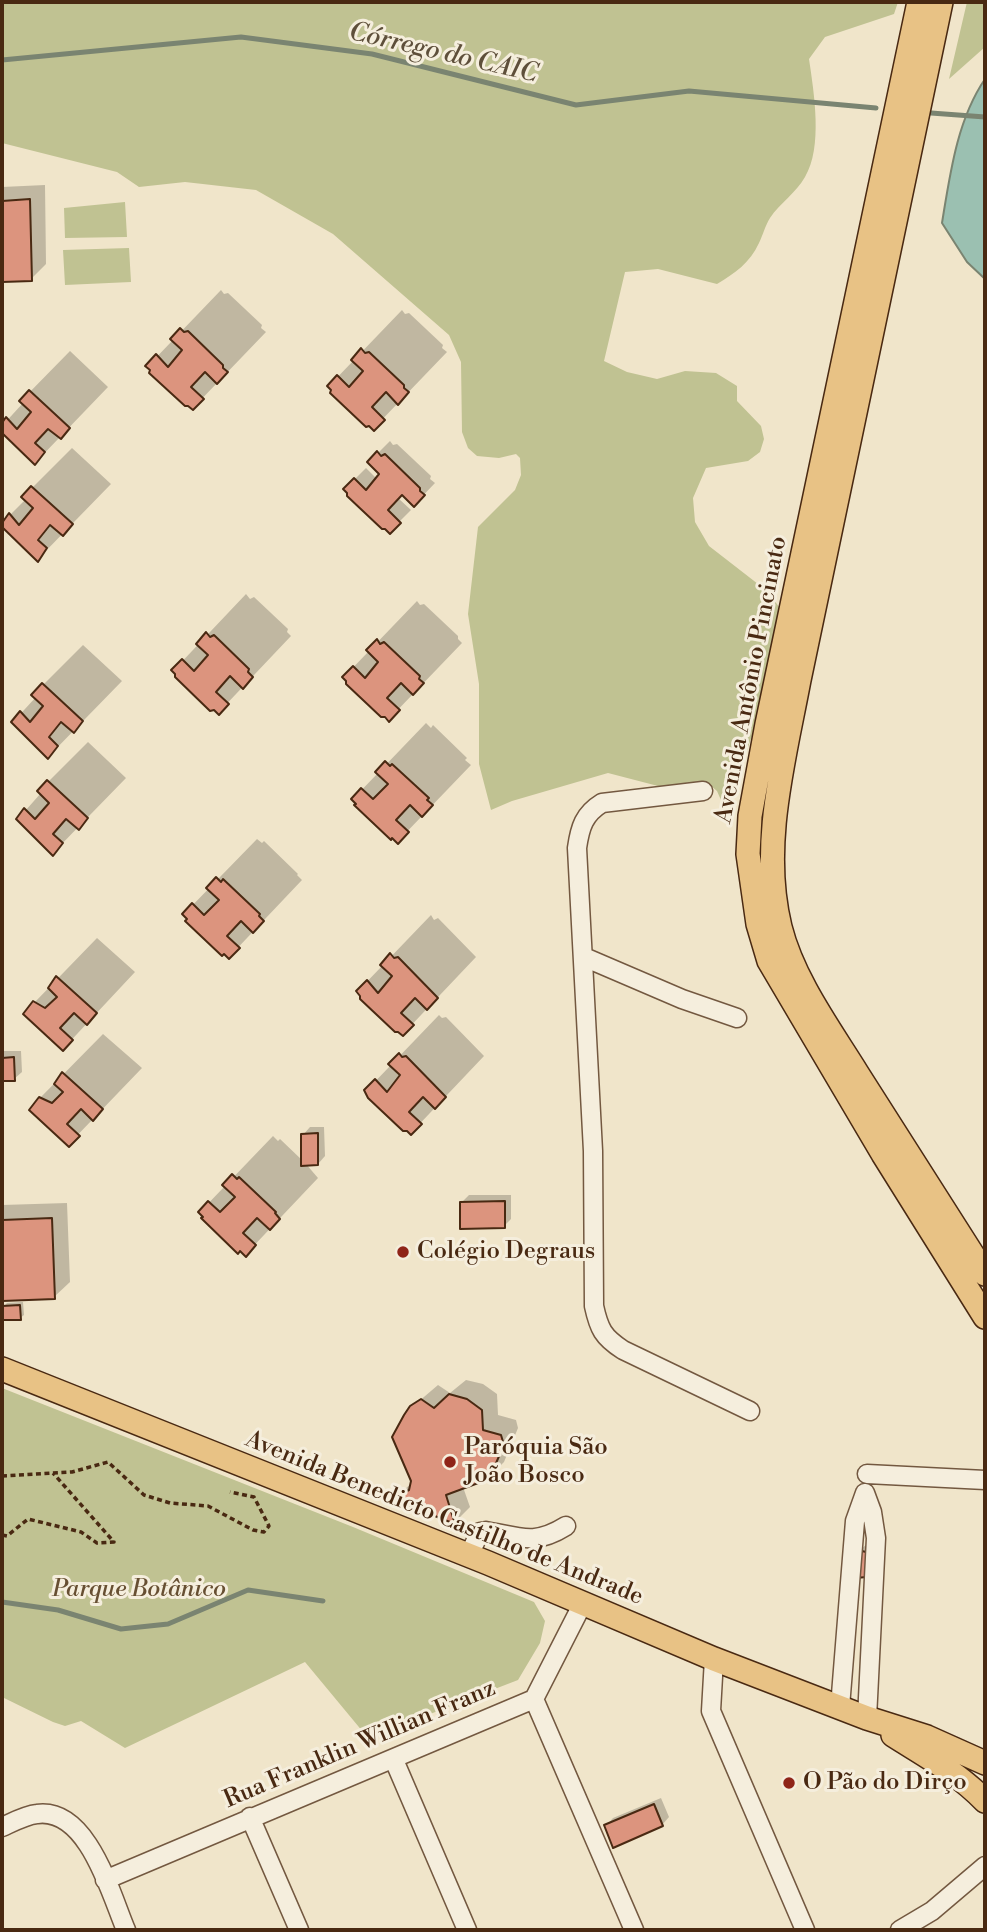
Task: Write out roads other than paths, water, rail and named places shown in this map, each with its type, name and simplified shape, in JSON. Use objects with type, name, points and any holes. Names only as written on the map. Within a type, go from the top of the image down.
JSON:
[{"type":"main road","name":"Avenida Antônio Pincinato","points":[[919,2],[760,761],[750,816],[748,853],[758,924],[769,961],[883,1154],[985,1317]]},
{"type":"main road","name":"Avenida Antônio Pincinato","points":[[941,2],[785,754],[776,815],[774,865],[780,927],[789,954],[804,984],[831,1032],[985,1274]]},
{"type":"main road","name":"Avenida Benedicto Castilho de Andrade","points":[[2,1369],[469,1555],[714,1659],[867,1718],[927,1737],[985,1763]]},
{"type":"main road","name":"Avenida Benedicto Castilho de Andrade","points":[[867,1718],[949,1769],[968,1783],[985,1801]]},
{"type":"street","points":[[703,791],[603,803],[591,810],[583,820],[577,848],[593,1150],[593,1283],[597,1323],[606,1339],[622,1350],[750,1411]]},
{"type":"street","points":[[584,957],[682,999],[737,1018]]},
{"type":"street","points":[[867,1474],[985,1480]]},
{"type":"street","points":[[840,1707],[855,1521],[865,1493],[872,1512],[876,1538],[867,1718]]},
{"type":"street","points":[[469,1555],[480,1532],[538,1540],[566,1527]]},
{"type":"street","points":[[850,1601],[857,1594],[868,1596],[873,1604]]},
{"type":"street","name":"Rua Franklin Willian Franz","points":[[105,1880],[534,1699],[583,1603]]},
{"type":"street","points":[[714,1659],[711,1711],[805,1930]]},
{"type":"street","points":[[534,1699],[634,1930]]},
{"type":"street","points":[[394,1760],[467,1930]]},
{"type":"street","points":[[2,1827],[38,1814],[62,1819],[75,1826],[89,1844],[126,1930]]},
{"type":"street","points":[[250,1817],[299,1930]]},
{"type":"street","points":[[900,1930],[932,1911],[985,1866]]},
{"type":"waterway","name":"Córrego do CAIC","points":[[2,60],[241,37],[372,54],[576,105],[689,91],[876,108]]},
{"type":"waterway","points":[[931,113],[985,117]]},
{"type":"waterway","points":[[2,1602],[58,1610],[121,1629],[168,1624],[248,1590],[323,1601]]},
{"type":"place","name":"Colégio Degraus","points":[[403,1252]]},
{"type":"place","name":"Paróquia São João Bosco","points":[[450,1462]]},
{"type":"place","name":"O Pão do Dirço","points":[[789,1783]]},
{"type":"park label","name":"Parque Botânico","points":[[139,1590]]}]
